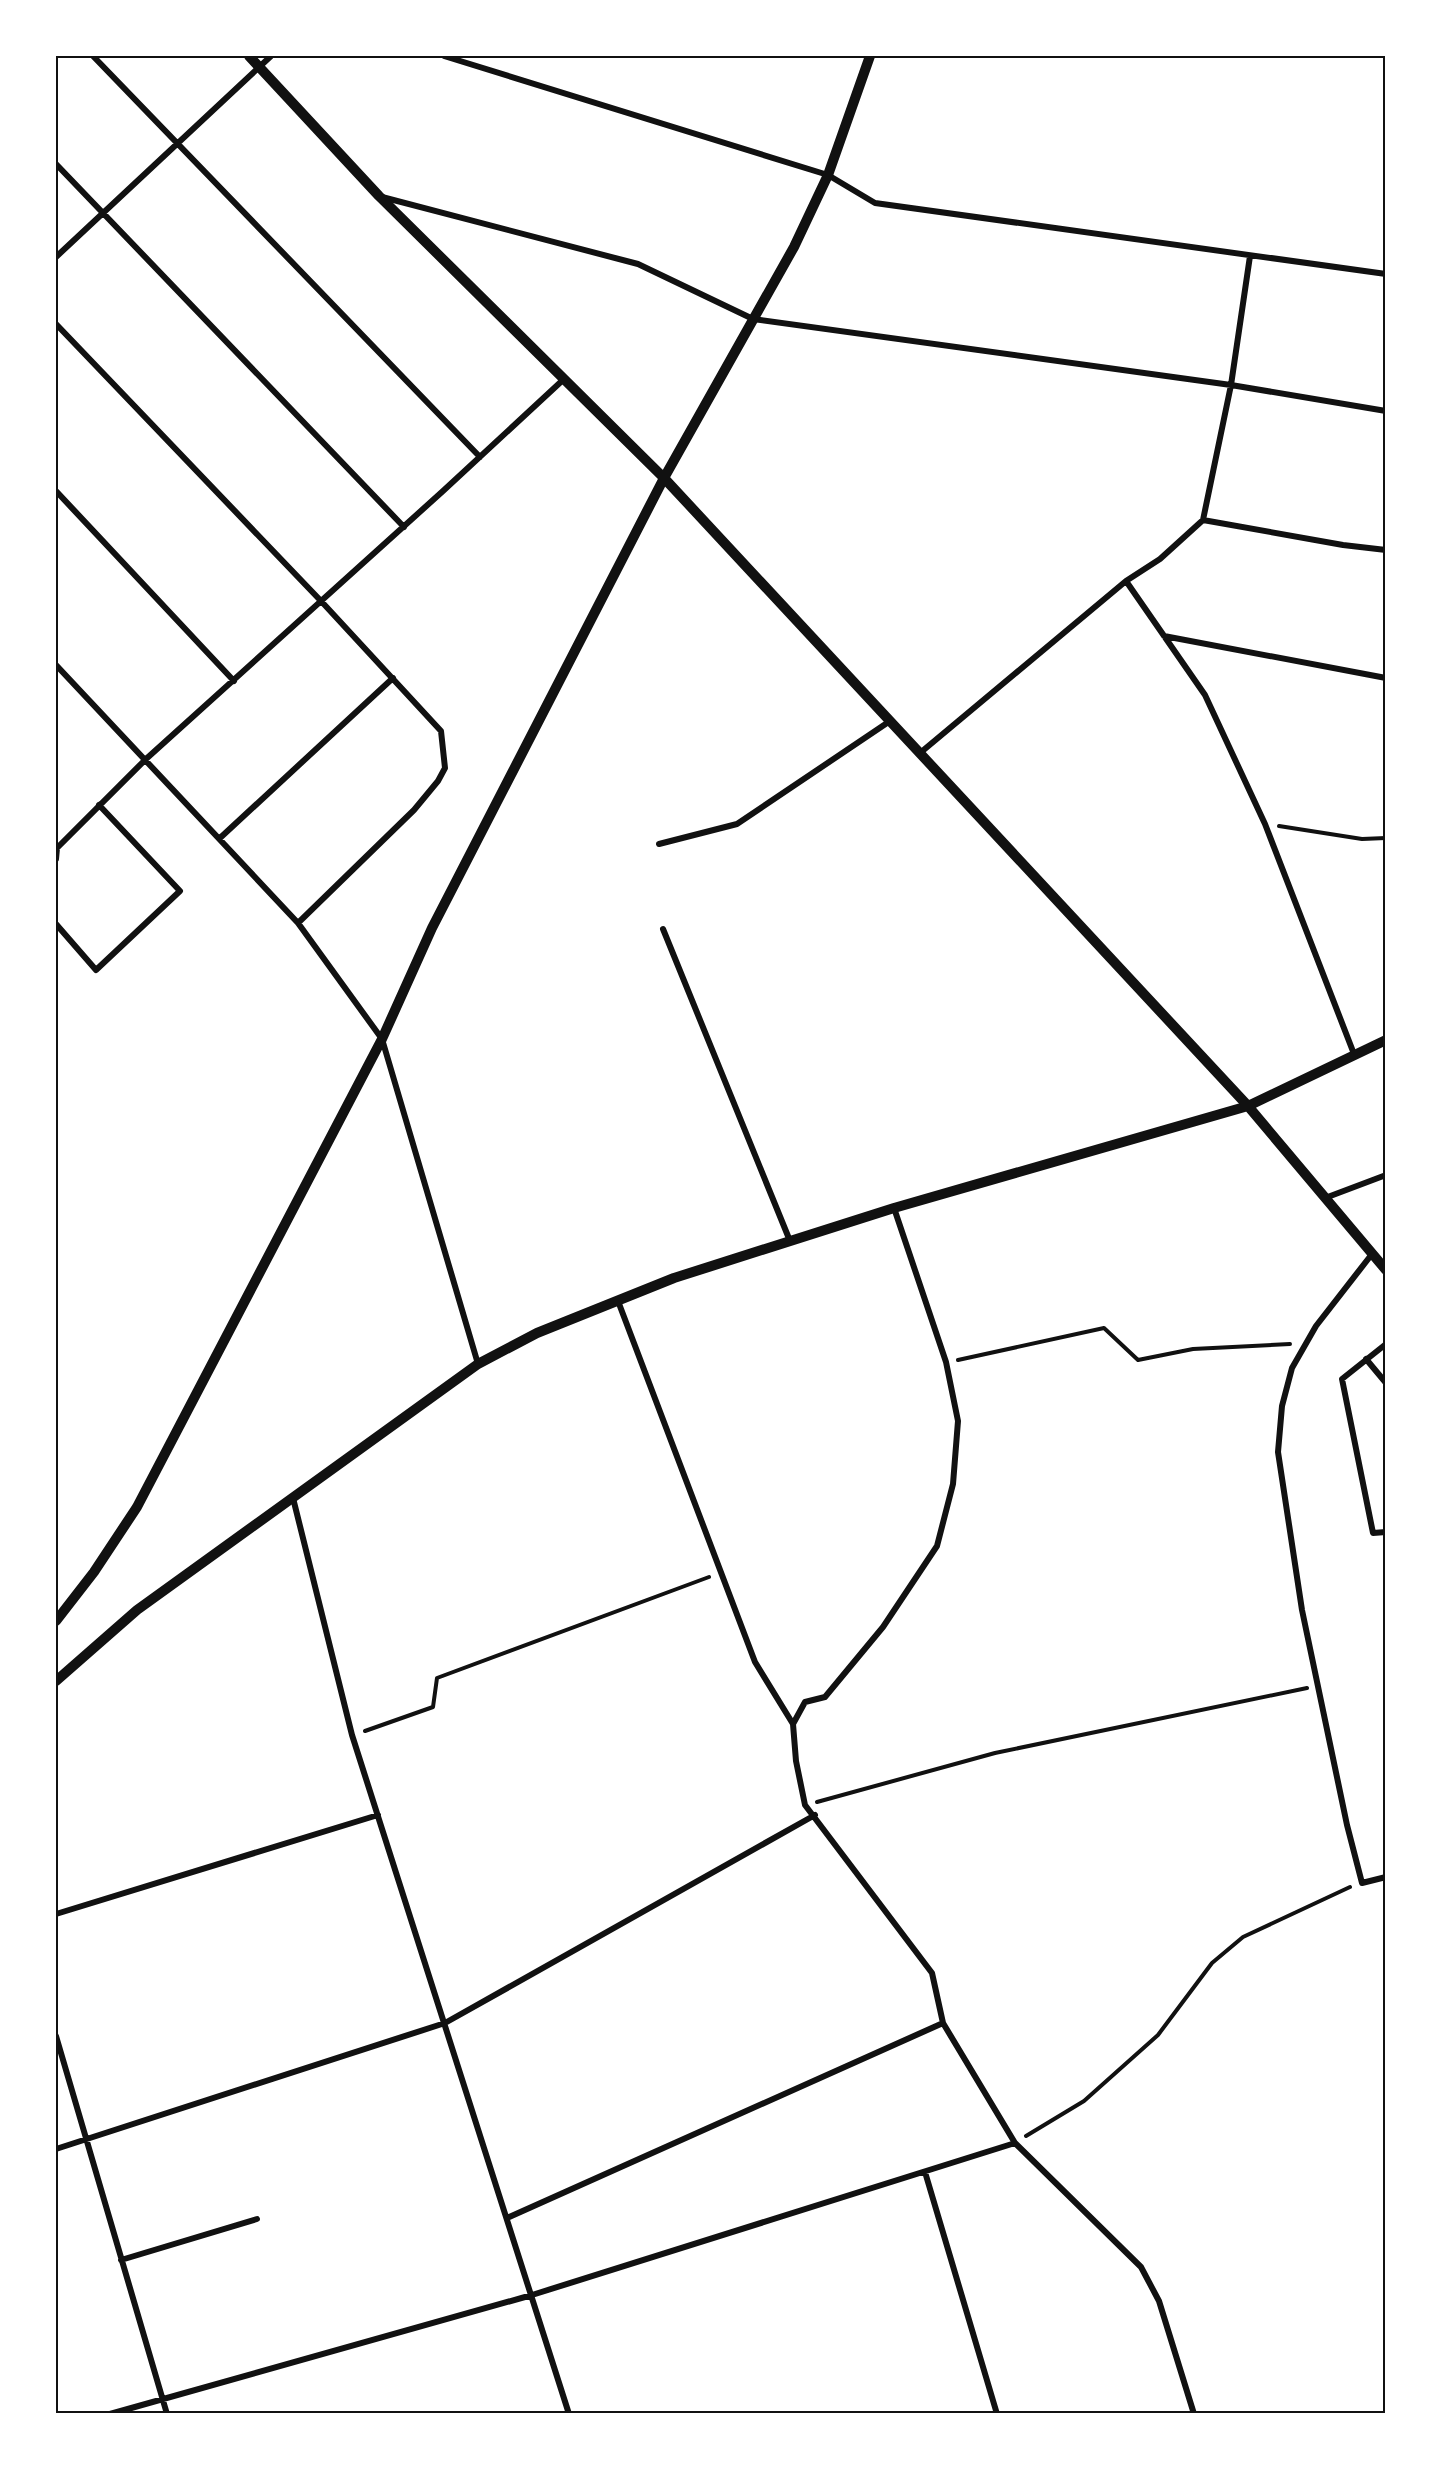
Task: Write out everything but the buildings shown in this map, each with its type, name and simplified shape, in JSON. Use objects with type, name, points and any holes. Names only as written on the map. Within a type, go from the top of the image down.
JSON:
[{"type":"street","points":[[93,56],[480,457]]},
{"type":"street","points":[[249,56],[379,196],[664,478],[1248,1106],[1386,1270]]},
{"type":"street","points":[[56,257],[271,56]]},
{"type":"street","points":[[444,56],[828,175],[875,203],[1386,274]]},
{"type":"street","points":[[56,1621],[94,1572],[137,1507],[382,1039],[432,928],[664,478],[794,247],[828,175],[870,56]]},
{"type":"street","points":[[56,164],[404,527]]},
{"type":"street","points":[[379,196],[638,264],[753,319],[1231,385],[1386,411]]},
{"type":"street","points":[[920,753],[1126,581],[1161,559],[1203,520],[1231,385],[1250,256]]},
{"type":"street","points":[[56,324],[321,601],[441,731],[445,768],[438,781],[414,810],[298,922]]},
{"type":"street","points":[[56,859],[57,848],[146,759],[404,527],[564,379]]},
{"type":"street","points":[[56,491],[234,681]]},
{"type":"street","points":[[1203,520],[1343,545],[1386,550]]},
{"type":"street","points":[[1126,581],[1205,695],[1265,824],[1354,1054]]},
{"type":"street","points":[[1164,636],[1386,678]]},
{"type":"street","points":[[56,665],[298,922],[382,1039],[477,1364]]},
{"type":"street","points":[[220,838],[393,678]]},
{"type":"street","points":[[659,844],[737,824],[890,721]]},
{"type":"street","points":[[56,924],[96,970],[180,891],[99,805]]},
{"type":"street","points":[[663,929],[790,1241]]},
{"type":"street","points":[[56,1682],[137,1610],[477,1364],[537,1333],[674,1278],[894,1208],[1248,1106],[1386,1040]]},
{"type":"street","points":[[1325,1198],[1386,1175]]},
{"type":"street","points":[[793,1724],[805,1702],[825,1697],[883,1627],[937,1546],[953,1484],[958,1421],[946,1362],[894,1208]]},
{"type":"street","points":[[1372,1254],[1316,1326],[1292,1368],[1282,1406],[1278,1452],[1302,1610],[1347,1825],[1362,1883],[1386,1877]]},
{"type":"street","points":[[618,1301],[755,1662],[793,1724],[796,1761],[805,1805],[815,1815],[879,1906],[932,1973],[943,2023],[1015,2143],[1141,2267],[1159,2301],[1194,2414]]},
{"type":"street","points":[[1386,1344],[1342,1379],[1373,1533],[1386,1532]]},
{"type":"street","points":[[1366,1359],[1386,1383]]},
{"type":"street","points":[[293,1498],[352,1735],[569,2414]]},
{"type":"street","points":[[56,1914],[378,1815]]},
{"type":"street","points":[[56,2149],[445,2023],[815,1815]]},
{"type":"street","points":[[507,2218],[943,2023]]},
{"type":"street","points":[[56,2036],[167,2414]]},
{"type":"street","points":[[110,2414],[532,2295],[1015,2143]]},
{"type":"street","points":[[925,2172],[997,2414]]},
{"type":"street","points":[[121,2260],[257,2219]]},
{"type":"path","points":[[1265,824],[1362,839],[1386,838]]},
{"type":"path","points":[[946,1362],[1104,1328],[1138,1360],[1193,1349],[1306,1343]]},
{"type":"path","points":[[352,1735],[433,1707],[437,1678],[721,1572]]},
{"type":"path","points":[[805,1805],[995,1753],[1318,1686]]},
{"type":"path","points":[[1015,2143],[1084,2101],[1158,2035],[1212,1963],[1243,1937],[1362,1883]]}]
